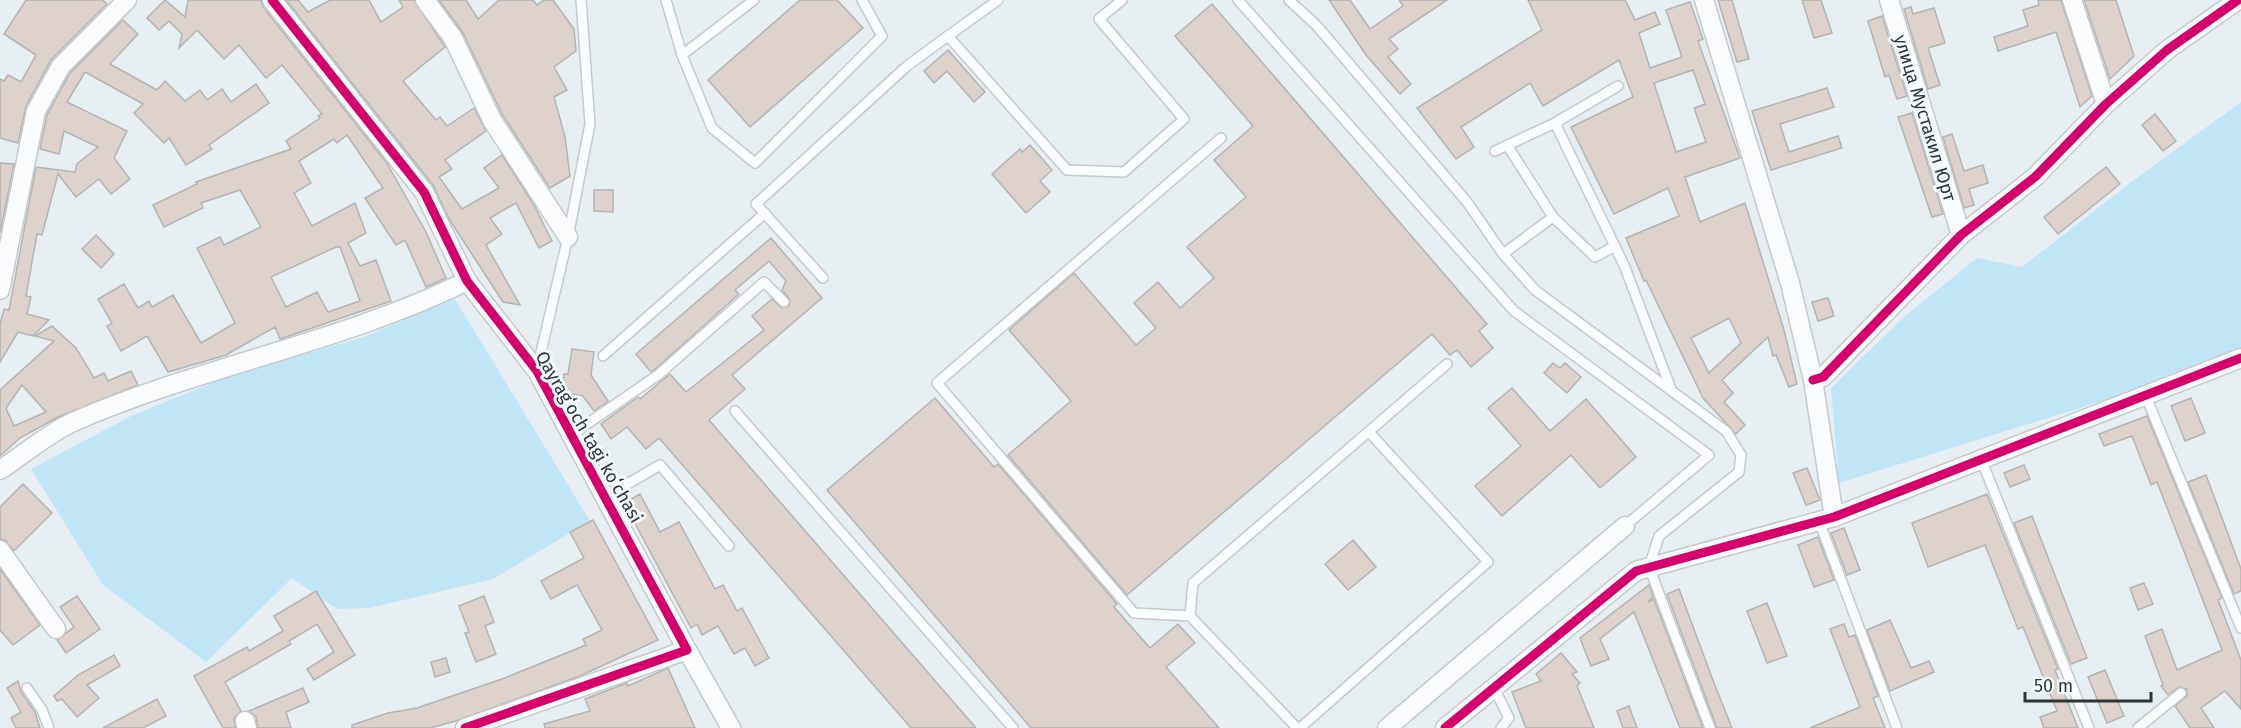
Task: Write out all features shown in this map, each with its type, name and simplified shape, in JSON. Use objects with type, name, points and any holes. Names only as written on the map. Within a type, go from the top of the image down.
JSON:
[{"type":"street","points":[[0,290],[36,111],[61,66],[127,0]]},
{"type":"street","name":"Qayragʻoch tagi koʻchasi","points":[[272,0],[424,192],[467,281],[537,371],[731,728]]},
{"type":"street","points":[[425,0],[453,38],[492,120],[568,237]]},
{"type":"street","points":[[1704,0],[1790,283],[1813,381],[1827,519]]},
{"type":"street","name":"улица Мустакил Юрт","points":[[1889,0],[1961,235]]},
{"type":"street","points":[[2072,0],[2106,104]]},
{"type":"street","points":[[1813,381],[1823,377],[1961,235],[2035,177],[2106,104],[2167,50],[2238,0]]},
{"type":"street","points":[[0,470],[71,423],[229,365],[339,333],[436,296],[467,281]]},
{"type":"street","points":[[1445,728],[1636,571],[1827,519],[2241,358]]},
{"type":"street","points":[[1387,728],[1625,526]]},
{"type":"street","points":[[0,550],[56,629]]},
{"type":"street","points":[[465,728],[687,650]]},
{"type":"lane","points":[[537,371],[568,237],[590,124],[581,0]]},
{"type":"lane","points":[[666,0],[682,55],[712,129],[755,163],[882,36],[862,0]]},
{"type":"lane","points":[[682,55],[754,0]]},
{"type":"lane","points":[[823,278],[756,204],[907,66],[998,0]]},
{"type":"lane","points":[[948,36],[1067,170],[1124,172],[1184,119],[1099,20],[1122,0]]},
{"type":"lane","points":[[1238,0],[1514,311],[1709,455],[1625,526]]},
{"type":"lane","points":[[1288,0],[1317,26],[1467,202],[1503,254],[1535,290],[1726,431],[1741,455],[1739,472],[1659,537],[1649,567],[1710,728]]},
{"type":"lane","points":[[1495,151],[1555,123],[1617,86]]},
{"type":"lane","points":[[1555,123],[1615,246],[1671,390]]},
{"type":"lane","points":[[1221,138],[937,383],[1134,613],[1190,616],[1299,728],[1488,562],[1369,432]]},
{"type":"lane","points":[[1507,145],[1553,217],[1595,257],[1615,246]]},
{"type":"lane","points":[[603,356],[765,213]]},
{"type":"lane","points":[[1503,254],[1553,217]]},
{"type":"lane","points":[[571,435],[658,375],[764,282],[784,302]]},
{"type":"lane","points":[[1190,616],[1193,583],[1447,364]]},
{"type":"lane","points":[[2145,394],[2241,628]]},
{"type":"lane","points":[[735,411],[1013,728]]},
{"type":"lane","points":[[1980,459],[2090,728]]},
{"type":"lane","points":[[605,497],[660,465],[729,546]]},
{"type":"lane","points":[[1827,519],[1897,728]]},
{"type":"lane","points":[[27,687],[42,710],[49,728]]},
{"type":"lane","points":[[1494,688],[1509,718],[1501,728]]},
{"type":"lane","points":[[2138,728],[2181,693]]},
{"type":"shaded area","points":[[2241,102],[2241,349],[2183,376],[1839,483],[1831,388],[1905,316],[1977,258],[2022,267],[2134,180]]},
{"type":"shaded area","points":[[455,299],[590,521],[493,579],[369,608],[337,609],[292,578],[206,662],[103,585],[31,469],[129,417],[231,375],[364,337]]},
{"type":"building","points":[[26,0],[102,0],[107,4],[51,60],[26,106],[18,143],[0,138],[0,79],[4,81],[8,75],[21,82],[36,55],[4,34]]},
{"type":"building","points":[[165,0],[185,17],[188,0],[261,0],[263,7],[386,162],[426,232],[446,278],[426,287],[405,240],[396,245],[365,198],[383,188],[347,135],[337,143],[334,139],[299,161],[311,183],[294,193],[312,226],[355,203],[366,233],[348,243],[360,266],[376,260],[391,301],[280,339],[275,327],[226,355],[168,372],[147,336],[121,351],[107,326],[112,323],[98,299],[124,284],[138,308],[149,301],[152,307],[173,295],[201,343],[235,323],[197,248],[220,237],[224,245],[261,227],[240,190],[201,203],[203,208],[164,227],[153,205],[197,184],[196,182],[291,149],[286,141],[320,118],[318,116],[322,114],[282,65],[266,78],[239,45],[224,59],[197,30],[179,48],[182,34],[169,21],[159,30],[147,18]],"holes":[[[340,247],[360,301],[328,312],[317,292],[286,307],[271,277]]]},
{"type":"building","points":[[286,0],[298,0],[308,12],[330,0],[369,0],[381,22],[403,7],[399,0],[414,0],[445,47],[403,81],[436,120],[440,117],[447,126],[474,108],[486,131],[445,160],[452,169],[439,177],[462,209],[499,188],[484,168],[502,155],[534,205],[552,241],[539,248],[516,203],[490,218],[502,234],[486,245],[520,305],[503,302],[449,219],[433,185]]},
{"type":"building","points":[[439,0],[466,0],[478,19],[499,0],[533,0],[537,5],[544,0],[553,0],[574,29],[576,51],[554,67],[567,90],[554,97],[565,137],[570,176],[550,188],[502,114],[463,33]]},
{"type":"building","points":[[800,0],[837,0],[863,28],[750,127],[708,80]]},
{"type":"building","points":[[1329,0],[1350,0],[1370,29],[1403,6],[1399,0],[1447,0],[1389,39],[1398,49],[1388,57],[1411,84],[1400,94],[1366,55]]},
{"type":"building","points":[[1528,0],[1625,0],[1635,20],[1655,12],[1660,24],[1639,33],[1650,68],[1682,57],[1666,10],[1690,2],[1703,39],[1698,41],[1740,158],[1685,177],[1700,222],[1745,203],[1784,330],[1797,384],[1789,387],[1776,355],[1773,356],[1768,337],[1722,380],[1733,393],[1724,402],[1745,425],[1736,434],[1703,398],[1646,280],[1644,281],[1626,238],[1679,216],[1668,188],[1614,214],[1571,127],[1633,97],[1619,60],[1543,106],[1530,83],[1461,127],[1474,147],[1456,159],[1417,108],[1542,30]],"holes":[[[1693,70],[1705,104],[1694,108],[1706,142],[1676,152],[1654,83]],[[1729,318],[1741,343],[1709,373],[1691,338]]]},
{"type":"building","points":[[1718,0],[1732,0],[1749,59],[1737,62]]},
{"type":"building","points":[[1802,0],[1821,0],[1832,33],[1814,38]]},
{"type":"building","points":[[2038,0],[2061,0],[2092,96],[2080,107],[2056,32],[1998,51],[1994,37],[2028,26],[2023,10],[2039,5]]},
{"type":"building","points":[[2084,0],[2116,0],[2134,56],[2110,79]]},
{"type":"building","points":[[1212,4],[1487,324],[1479,331],[1493,348],[1471,367],[1457,350],[1450,355],[1432,334],[1127,595],[1008,455],[1071,401],[1009,330],[1074,273],[1136,345],[1156,328],[1134,303],[1158,282],[1180,308],[1214,278],[1187,247],[1246,197],[1214,160],[1253,126],[1175,36]]},
{"type":"building","points":[[1911,7],[1913,14],[1934,8],[1945,43],[1928,48],[1940,85],[1928,89],[1904,9]]},
{"type":"building","points":[[1882,16],[1907,96],[1897,99],[1889,75],[1885,77],[1868,21]]},
{"type":"building","points":[[123,20],[138,34],[110,64],[157,90],[165,81],[185,101],[200,90],[207,100],[222,89],[231,102],[256,84],[269,103],[209,145],[212,149],[186,165],[169,138],[164,143],[134,113],[143,104],[85,72],[67,102],[127,131],[114,158],[130,179],[111,194],[99,179],[76,197],[58,174],[42,235],[37,234],[26,296],[31,297],[27,314],[49,320],[33,336],[18,332],[0,362],[0,324],[4,309],[9,310],[36,167],[75,172],[77,164],[98,147],[64,131],[59,154],[40,149],[47,115],[70,73]]},
{"type":"building","points":[[948,50],[985,92],[974,102],[947,71],[934,83],[924,71]]},
{"type":"building","points":[[1827,88],[1834,107],[1780,124],[1789,152],[1838,136],[1842,148],[1771,170],[1752,111]]},
{"type":"building","points":[[1912,113],[1943,214],[1932,217],[1898,117]]},
{"type":"building","points":[[2155,114],[2176,141],[2163,151],[2142,125]]},
{"type":"building","points":[[1952,134],[1964,171],[1983,165],[1988,183],[1969,189],[1974,205],[1964,208],[1943,137]]},
{"type":"building","points":[[1030,145],[1052,170],[1040,181],[1050,192],[1026,213],[992,174],[1020,149],[1022,152]]},
{"type":"building","points":[[0,163],[14,164],[0,233]]},
{"type":"building","points":[[2106,167],[2120,184],[2058,234],[2044,217]]},
{"type":"building","points":[[594,190],[613,190],[613,212],[594,211]]},
{"type":"building","points":[[96,235],[114,254],[101,268],[82,249]]},
{"type":"building","points":[[771,238],[822,298],[732,375],[745,389],[709,420],[976,728],[911,728],[659,438],[646,449],[627,427],[611,439],[601,424],[638,397],[640,399],[670,374],[686,392],[764,330],[752,316],[772,299],[782,308],[789,306],[790,300],[782,290],[786,281],[769,261],[735,290],[739,294],[654,370],[651,372],[636,354]]},
{"type":"building","points":[[1828,298],[1834,316],[1818,321],[1812,302]]},
{"type":"building","points":[[52,326],[76,348],[94,378],[104,373],[108,381],[131,371],[138,385],[58,417],[20,438],[0,456],[0,390],[54,341],[35,336]],"holes":[[[22,385],[46,412],[14,426],[6,408]]]},
{"type":"building","points":[[572,349],[594,352],[591,375],[608,401],[594,411],[583,396],[562,392],[564,374],[568,374]]},
{"type":"building","points":[[1553,363],[1560,368],[1565,363],[1581,377],[1567,393],[1544,373]]},
{"type":"building","points":[[1512,388],[1550,431],[1586,399],[1636,457],[1600,488],[1571,455],[1502,516],[1475,486],[1521,446],[1488,408]]},
{"type":"building","points":[[935,398],[994,467],[998,464],[1117,604],[1114,607],[1150,648],[1178,624],[1195,643],[1166,667],[1219,728],[1031,728],[827,490]]},
{"type":"building","points":[[2191,398],[2205,433],[2185,441],[2171,406]]},
{"type":"building","points":[[2147,416],[2222,598],[2218,600],[2241,660],[2241,709],[2225,691],[2201,708],[2214,728],[2190,728],[2175,706],[2187,696],[2187,689],[2179,687],[2168,695],[2161,686],[2163,685],[2145,636],[2162,629],[2177,670],[2222,650],[2157,482],[2151,485],[2132,436],[2104,446],[2099,434]]},
{"type":"building","points":[[2024,465],[2030,479],[2010,487],[2004,473]]},
{"type":"building","points":[[1807,468],[1820,500],[1806,505],[1793,473]]},
{"type":"building","points":[[2206,475],[2241,569],[2241,591],[2234,594],[2188,482]]},
{"type":"building","points":[[23,484],[52,513],[14,551],[5,540],[0,539],[0,507]]},
{"type":"building","points":[[640,494],[660,532],[679,522],[715,589],[723,585],[737,611],[742,608],[769,658],[755,666],[745,648],[734,654],[718,626],[702,635],[697,624],[691,628],[624,503]]},
{"type":"building","points":[[1987,494],[2058,669],[2055,670],[2078,728],[2044,728],[2040,717],[2057,711],[2023,627],[2018,629],[1985,545],[1928,567],[1912,523]]},
{"type":"building","points":[[2032,516],[2087,658],[2071,664],[2014,523]]},
{"type":"building","points":[[593,520],[658,640],[580,676],[456,721],[430,728],[352,728],[352,725],[388,713],[417,708],[502,679],[586,645],[583,639],[602,630],[577,585],[551,599],[541,581],[584,558],[570,532]]},
{"type":"building","points":[[1844,528],[1860,570],[1847,575],[1831,533]]},
{"type":"building","points":[[1818,537],[1834,580],[1814,587],[1798,545]]},
{"type":"building","points":[[1353,540],[1376,567],[1348,590],[1325,564]]},
{"type":"building","points":[[0,569],[40,625],[13,645],[0,630]]},
{"type":"building","points":[[2144,583],[2153,604],[2138,610],[2130,588]]},
{"type":"building","points":[[1649,585],[1653,597],[1648,602],[1654,599],[1703,728],[1680,728],[1634,612],[1600,639],[1609,659],[1591,666],[1580,638]]},
{"type":"building","points":[[1679,589],[1732,728],[1717,728],[1667,594]]},
{"type":"building","points":[[316,591],[355,655],[314,680],[307,669],[334,652],[317,624],[289,641],[291,644],[225,682],[241,711],[234,718],[235,728],[223,728],[194,676],[247,647],[249,651],[283,631],[274,616]]},
{"type":"building","points":[[77,596],[100,629],[66,653],[57,640],[74,627],[60,607]]},
{"type":"building","points":[[484,596],[494,622],[485,626],[496,654],[476,662],[465,633],[469,632],[459,606]]},
{"type":"building","points":[[1767,603],[1787,656],[1767,663],[1747,611]]},
{"type":"building","points":[[1890,620],[1911,668],[1929,661],[1934,672],[1890,691],[1867,630]]},
{"type":"building","points":[[1844,624],[1849,637],[1855,635],[1878,696],[1873,698],[1885,728],[1810,728],[1860,707],[1830,629]]},
{"type":"building","points":[[1561,653],[1577,672],[1572,674],[1580,683],[1577,686],[1594,728],[1526,728],[1512,692],[1541,681],[1536,674]]},
{"type":"building","points":[[114,655],[120,666],[87,685],[99,698],[77,717],[62,699],[57,701],[54,696],[78,675]]},
{"type":"building","points":[[446,658],[450,672],[435,677],[431,662]]},
{"type":"building","points":[[668,668],[695,728],[545,728],[544,724],[590,711],[585,699],[627,683],[628,686]]},
{"type":"building","points":[[2105,670],[2124,716],[2107,723],[2088,677]]},
{"type":"building","points":[[18,681],[21,692],[35,712],[40,728],[16,728],[11,718],[21,712],[7,688]]},
{"type":"building","points":[[303,688],[309,702],[286,712],[291,728],[258,728],[256,717],[249,711]]},
{"type":"building","points":[[157,699],[166,716],[143,728],[103,728]]},
{"type":"building","points":[[1629,706],[1637,728],[1623,728],[1617,711]]},
{"type":"cycle path","points":[[272,0],[424,192],[467,281],[537,371],[687,650],[465,728]]},
{"type":"cycle path","points":[[1813,380],[1823,377],[1961,235],[2035,177],[2106,104],[2167,50],[2238,0]]},
{"type":"cycle path","points":[[1445,728],[1636,571],[1834,517],[2241,358]]}]
